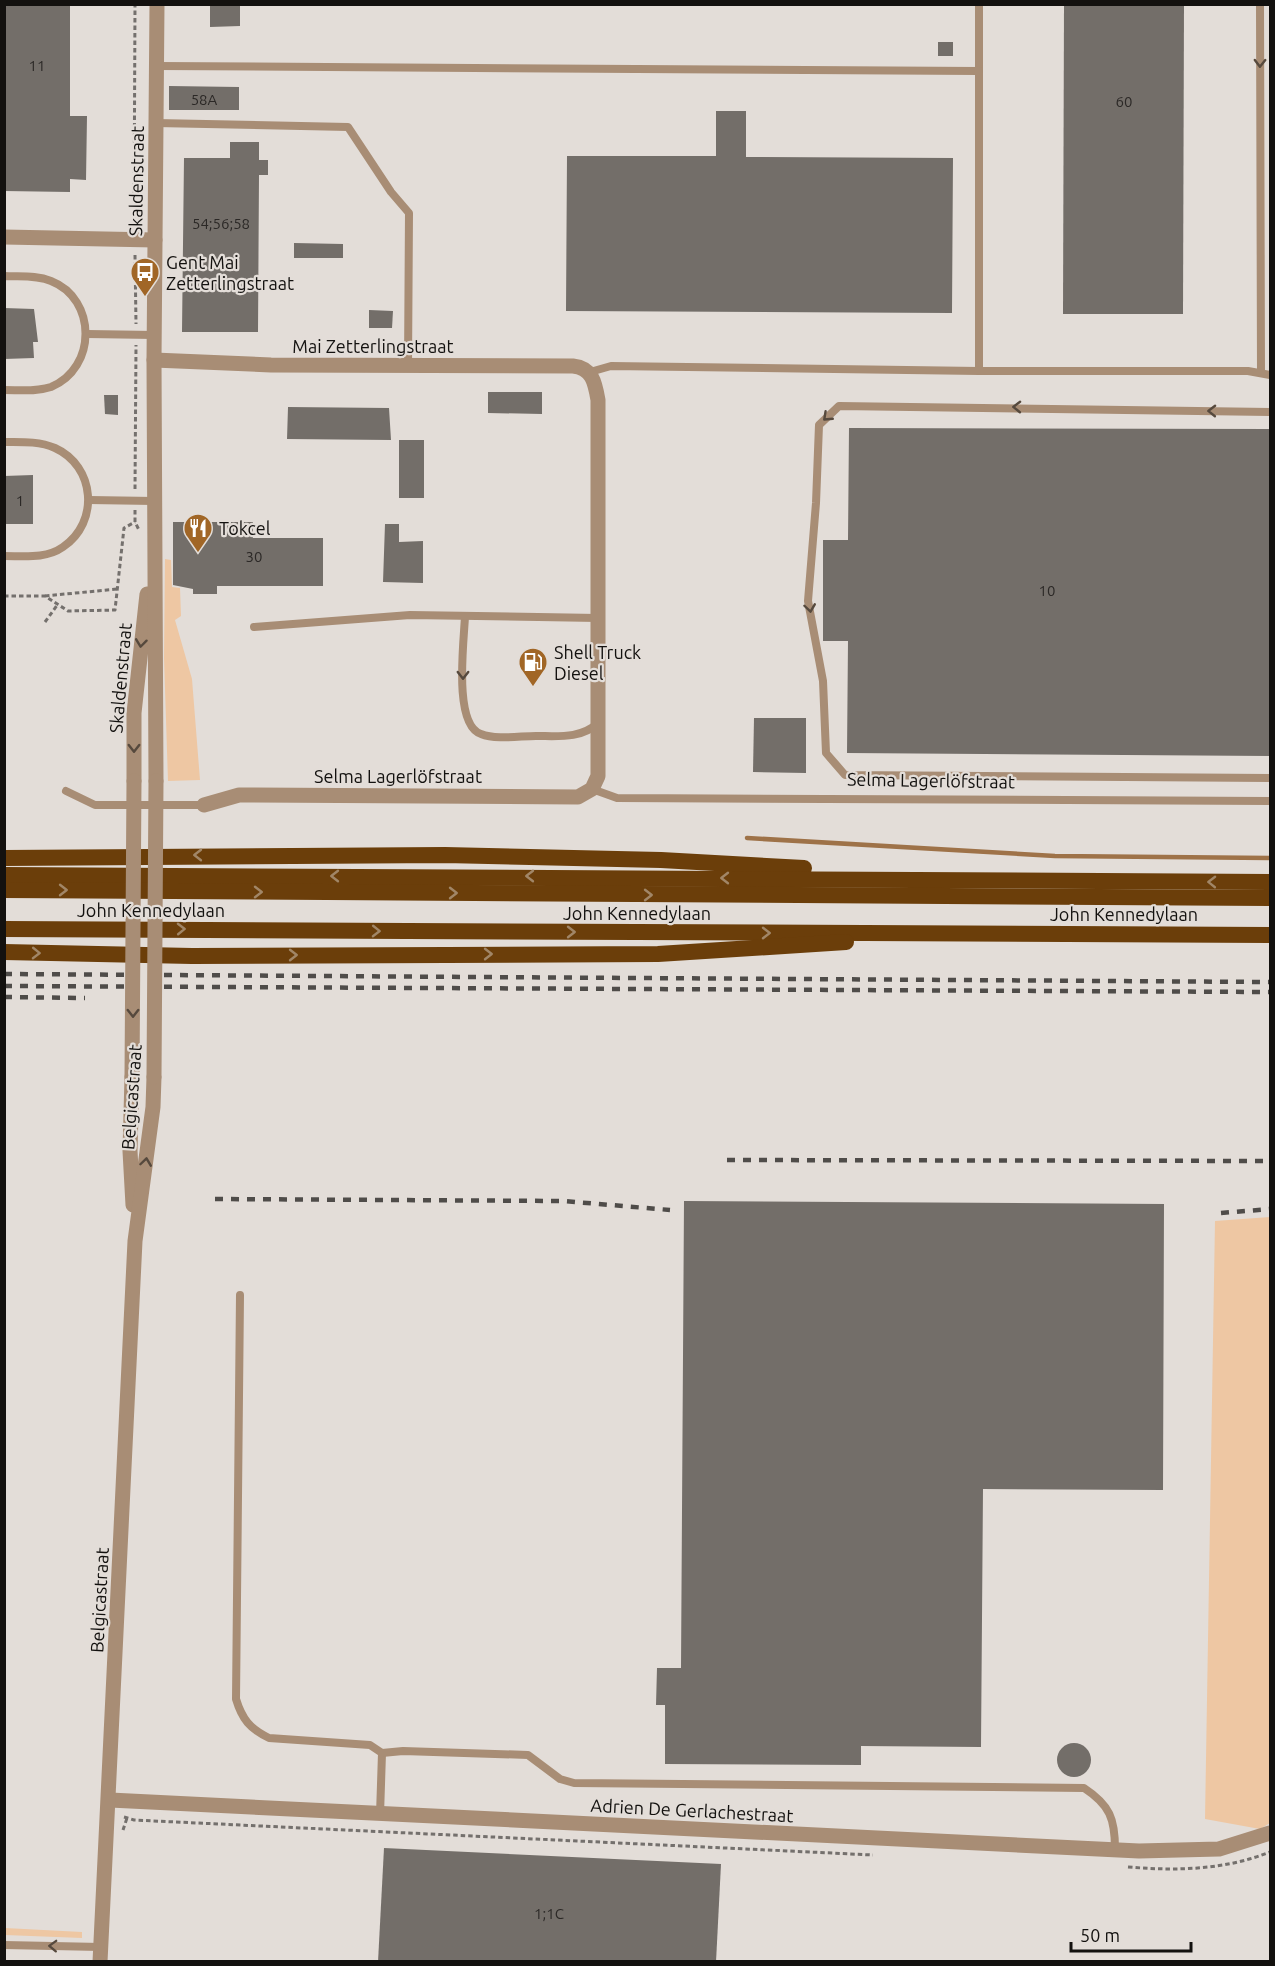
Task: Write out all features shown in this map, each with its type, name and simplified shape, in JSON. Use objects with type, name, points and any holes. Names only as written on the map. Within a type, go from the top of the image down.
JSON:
[{"type":"highway","points":[[4,858],[126,859],[156,855],[445,855],[661,860],[1099,880]]},
{"type":"highway","name":"John Kennedylaan","points":[[4,875],[1270,882]]},
{"type":"highway","name":"John Kennedylaan","points":[[4,890],[1270,898]]},
{"type":"highway","name":"John Kennedylaan","points":[[4,929],[1270,935]]},
{"type":"highway","points":[[4,952],[155,956],[658,954],[810,946],[942,933]]},
{"type":"street","name":"Skaldenstraat","points":[[156,855],[154,335],[157,4]]},
{"type":"street","points":[[4,237],[155,240]]},
{"type":"street","name":"Mai Zetterlingstraat","points":[[154,360],[271,365],[573,366],[582,367],[590,372]]},
{"type":"street","points":[[590,372],[596,385],[598,400],[598,776],[592,789]]},
{"type":"street","name":"Skaldenstraat","points":[[126,859],[134,781],[134,713],[154,501]]},
{"type":"street","name":"Selma Lagerlöfstraat","points":[[204,805],[239,795],[578,796],[592,789]]},
{"type":"street","name":"Belgicastraat","points":[[101,1954],[135,1241],[153,1107],[156,855]]},
{"type":"street","name":"Belgicastraat","points":[[126,859],[133,955],[130,1151],[135,1241]]},
{"type":"street","name":"Adrien De Gerlachestraat","points":[[110,1800],[1115,1850],[1219,1849],[1270,1833]]},
{"type":"lane","points":[[979,4],[979,371]]},
{"type":"lane","points":[[1260,4],[1261,373]]},
{"type":"lane","points":[[157,66],[979,71]]},
{"type":"lane","points":[[156,123],[348,127],[391,192],[409,213],[408,366]]},
{"type":"lane","points":[[4,276],[42,278],[62,287],[78,303],[83,313],[87,334],[86,346],[77,366],[61,381],[40,390],[4,390]]},
{"type":"lane","points":[[87,334],[154,335]]},
{"type":"lane","points":[[590,372],[611,366],[979,371],[1248,370],[1270,375]]},
{"type":"lane","points":[[1270,412],[839,406],[819,424],[816,503],[808,601],[823,681],[826,753],[845,775],[1270,778]]},
{"type":"lane","points":[[4,442],[44,444],[64,453],[80,469],[89,500],[84,522],[63,547],[42,555],[4,556]]},
{"type":"lane","points":[[89,500],[154,501]]},
{"type":"lane","points":[[254,627],[410,615],[598,618]]},
{"type":"lane","points":[[465,616],[463,708],[470,728],[481,735],[555,736],[578,735],[590,730],[598,723]]},
{"type":"lane","name":"Selma Lagerlöfstraat","points":[[592,789],[617,798],[1270,801]]},
{"type":"lane","points":[[66,791],[94,805],[204,805]]},
{"type":"lane","points":[[240,1295],[236,1699],[241,1716],[254,1731],[269,1738],[370,1745],[382,1753],[403,1751],[528,1755],[560,1779],[574,1783],[1084,1788],[1103,1801],[1115,1827],[1115,1850]]},
{"type":"lane","points":[[380,1815],[382,1753]]},
{"type":"lane","points":[[4,1945],[101,1954]]},
{"type":"path","points":[[45,596],[68,611],[115,609],[124,528],[135,522],[135,4]]},
{"type":"path","points":[[4,596],[45,596],[117,589]]},
{"type":"path","points":[[45,622],[58,604]]},
{"type":"shaded area","points":[[165,559],[171,560],[172,587],[180,588],[181,616],[175,620],[192,679],[200,780],[168,781],[164,658]]},
{"type":"shaded area","points":[[1270,1217],[1270,1823],[1260,1829],[1205,1819],[1215,1221]]},
{"type":"shaded area","points":[[5,1928],[82,1932],[82,1938],[5,1935]]},
{"type":"building","points":[[4,4],[70,4],[70,116],[87,116],[86,180],[70,179],[70,192],[4,191]]},
{"type":"building","points":[[210,4],[240,4],[240,26],[210,27]]},
{"type":"building","points":[[1064,4],[1184,4],[1183,314],[1063,314]]},
{"type":"building","points":[[938,42],[953,42],[953,56],[938,56]]},
{"type":"building","points":[[169,86],[239,87],[239,110],[169,110]]},
{"type":"building","points":[[716,111],[746,111],[746,157],[953,158],[952,313],[566,311],[567,156],[716,156]]},
{"type":"building","points":[[230,142],[259,142],[259,160],[268,160],[268,175],[259,175],[258,332],[182,332],[184,158],[230,158]]},
{"type":"building","points":[[294,243],[343,244],[343,258],[294,258]]},
{"type":"building","points":[[4,308],[34,309],[38,342],[33,342],[34,358],[4,359]]},
{"type":"building","points":[[369,310],[393,311],[392,328],[369,328]]},
{"type":"building","points":[[488,392],[542,392],[542,414],[488,413]]},
{"type":"building","points":[[104,395],[118,395],[118,415],[105,414]]},
{"type":"building","points":[[288,407],[389,408],[391,440],[287,439]]},
{"type":"building","points":[[849,428],[1270,429],[1270,756],[847,753],[848,641],[823,641],[823,540],[848,540]]},
{"type":"building","points":[[399,440],[424,440],[424,498],[399,498]]},
{"type":"building","points":[[33,475],[33,524],[4,524],[4,476]]},
{"type":"building","points":[[173,522],[253,522],[253,538],[323,538],[323,586],[217,586],[217,594],[193,594],[193,589],[173,585]]},
{"type":"building","points":[[385,524],[399,524],[399,542],[423,541],[423,583],[383,582]]},
{"type":"building","points":[[754,718],[806,718],[806,773],[753,772]]},
{"type":"building","points":[[684,1201],[1164,1204],[1163,1490],[983,1489],[981,1747],[861,1746],[861,1765],[665,1764],[665,1705],[656,1705],[657,1668],[681,1668]]},
{"type":"building","points":[[1074,1743],[1086,1748],[1091,1760],[1086,1772],[1074,1777],[1062,1772],[1057,1760],[1062,1748]]},
{"type":"building","points":[[384,1848],[721,1864],[716,1962],[378,1962]]},
{"type":"waterway","points":[[747,838],[1055,856],[1270,858]]},
{"type":"railway","points":[[4,974],[1270,982]]},
{"type":"railway","points":[[4,986],[1270,992]]},
{"type":"railway","points":[[4,997],[85,998]]},
{"type":"railway","points":[[727,1160],[1270,1161]]},
{"type":"railway","points":[[215,1199],[563,1201],[670,1210]]},
{"type":"railway","points":[[1221,1213],[1270,1209]]},
{"type":"place","name":"Gent Mai Zetterlingstraat","points":[[145,298]]},
{"type":"place","name":"Tokcel","points":[[198,554]]},
{"type":"place","name":"Shell Truck Diesel","points":[[533,688]]}]
